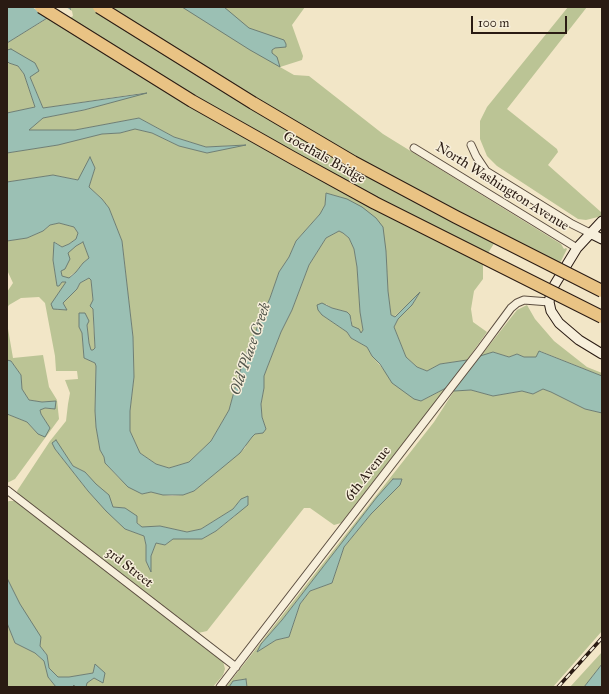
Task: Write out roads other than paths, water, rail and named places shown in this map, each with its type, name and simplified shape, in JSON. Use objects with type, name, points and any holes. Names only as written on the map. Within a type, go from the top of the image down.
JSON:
[{"type":"highway","name":"Goethals Bridge","points":[[41,7],[192,100],[293,158],[375,203],[602,317]]},
{"type":"highway","name":"Goethals Bridge","points":[[99,7],[246,99],[354,162],[442,210],[602,291]]},
{"type":"street","points":[[471,145],[486,171],[572,224],[602,239]]},
{"type":"street","name":"North Washington Avenue","points":[[414,148],[577,248]]},
{"type":"street","points":[[602,221],[577,248],[552,289],[550,302],[551,311],[559,322],[579,340],[602,354]]},
{"type":"street","name":"6th Avenue","points":[[220,687],[511,308],[524,300],[550,302]]},
{"type":"street","name":"3rd Street","points":[[8,492],[236,667]]},
{"type":"water","points":[[7,7],[70,7],[71,16],[57,12],[7,43]]},
{"type":"water","points":[[182,7],[224,7],[249,28],[284,40],[286,47],[275,48],[272,50],[272,53],[277,57],[280,67],[250,50]]},
{"type":"water","points":[[11,49],[35,63],[39,71],[30,77],[43,108],[147,93],[84,110],[43,118],[29,130],[75,130],[139,118],[174,137],[206,147],[246,145],[207,153],[179,146],[152,133],[135,129],[120,133],[102,134],[58,145],[7,153],[7,113],[35,107],[24,74],[18,66],[7,61],[7,50]]},
{"type":"water","name":"Old Place Creek","points":[[90,157],[95,168],[89,187],[109,208],[122,241],[133,337],[134,377],[130,411],[130,431],[140,453],[156,464],[169,468],[189,462],[211,441],[229,410],[247,351],[270,298],[279,272],[289,257],[296,241],[320,214],[325,205],[326,193],[347,199],[362,207],[376,218],[383,227],[391,315],[395,317],[420,292],[412,305],[398,319],[394,327],[406,357],[417,367],[427,371],[440,364],[467,360],[493,352],[509,357],[517,354],[524,357],[536,357],[539,351],[602,376],[602,413],[585,409],[543,389],[533,394],[522,391],[493,396],[471,390],[454,391],[446,388],[421,401],[414,399],[392,383],[367,347],[351,338],[347,332],[322,315],[318,310],[317,305],[322,303],[332,308],[347,312],[350,315],[352,326],[359,329],[361,333],[363,330],[354,249],[349,238],[339,231],[326,238],[309,265],[264,376],[264,388],[261,404],[262,417],[266,429],[263,433],[255,434],[240,453],[194,491],[183,495],[163,495],[151,492],[142,494],[128,487],[105,463],[104,457],[100,450],[95,411],[96,366],[95,363],[84,358],[82,333],[79,327],[79,313],[85,313],[89,321],[87,325],[89,343],[91,350],[93,350],[95,348],[93,309],[90,306],[93,300],[91,280],[89,278],[80,283],[77,289],[63,303],[67,310],[53,309],[51,304],[66,282],[62,282],[59,286],[57,286],[53,260],[54,242],[62,247],[76,239],[78,233],[74,227],[59,223],[50,225],[43,231],[27,238],[7,241],[7,182],[53,175],[78,180]],"holes":[[[83,242],[89,258],[69,278],[62,276],[61,271],[65,269],[70,259],[68,253],[76,246]]]},
{"type":"water","points":[[7,360],[11,361],[21,375],[22,389],[29,400],[42,402],[56,401],[55,409],[45,408],[40,410],[50,428],[45,437],[38,434],[27,422],[7,414]]},
{"type":"water","points":[[56,440],[73,466],[85,472],[109,495],[113,507],[125,508],[137,516],[137,523],[142,527],[160,526],[187,532],[201,529],[233,509],[241,499],[248,496],[248,505],[216,531],[202,539],[173,539],[165,545],[156,543],[151,556],[151,572],[146,561],[146,545],[144,536],[125,529],[106,511],[55,449],[52,443]]},
{"type":"water","points":[[393,479],[402,479],[400,485],[371,514],[344,547],[332,583],[310,591],[300,604],[289,637],[276,640],[257,652],[261,644],[282,620],[377,497]]},
{"type":"water","points":[[7,578],[20,604],[41,637],[40,646],[47,655],[49,668],[58,677],[69,677],[93,673],[95,664],[105,673],[103,683],[94,678],[87,683],[86,687],[75,687],[74,685],[72,687],[56,687],[48,677],[44,661],[35,653],[15,643],[7,623]]},
{"type":"water","points":[[602,664],[602,687],[584,687]]},
{"type":"water","points":[[246,679],[247,687],[229,687],[233,681]]},
{"type":"railway","points":[[558,687],[602,638]]}]
